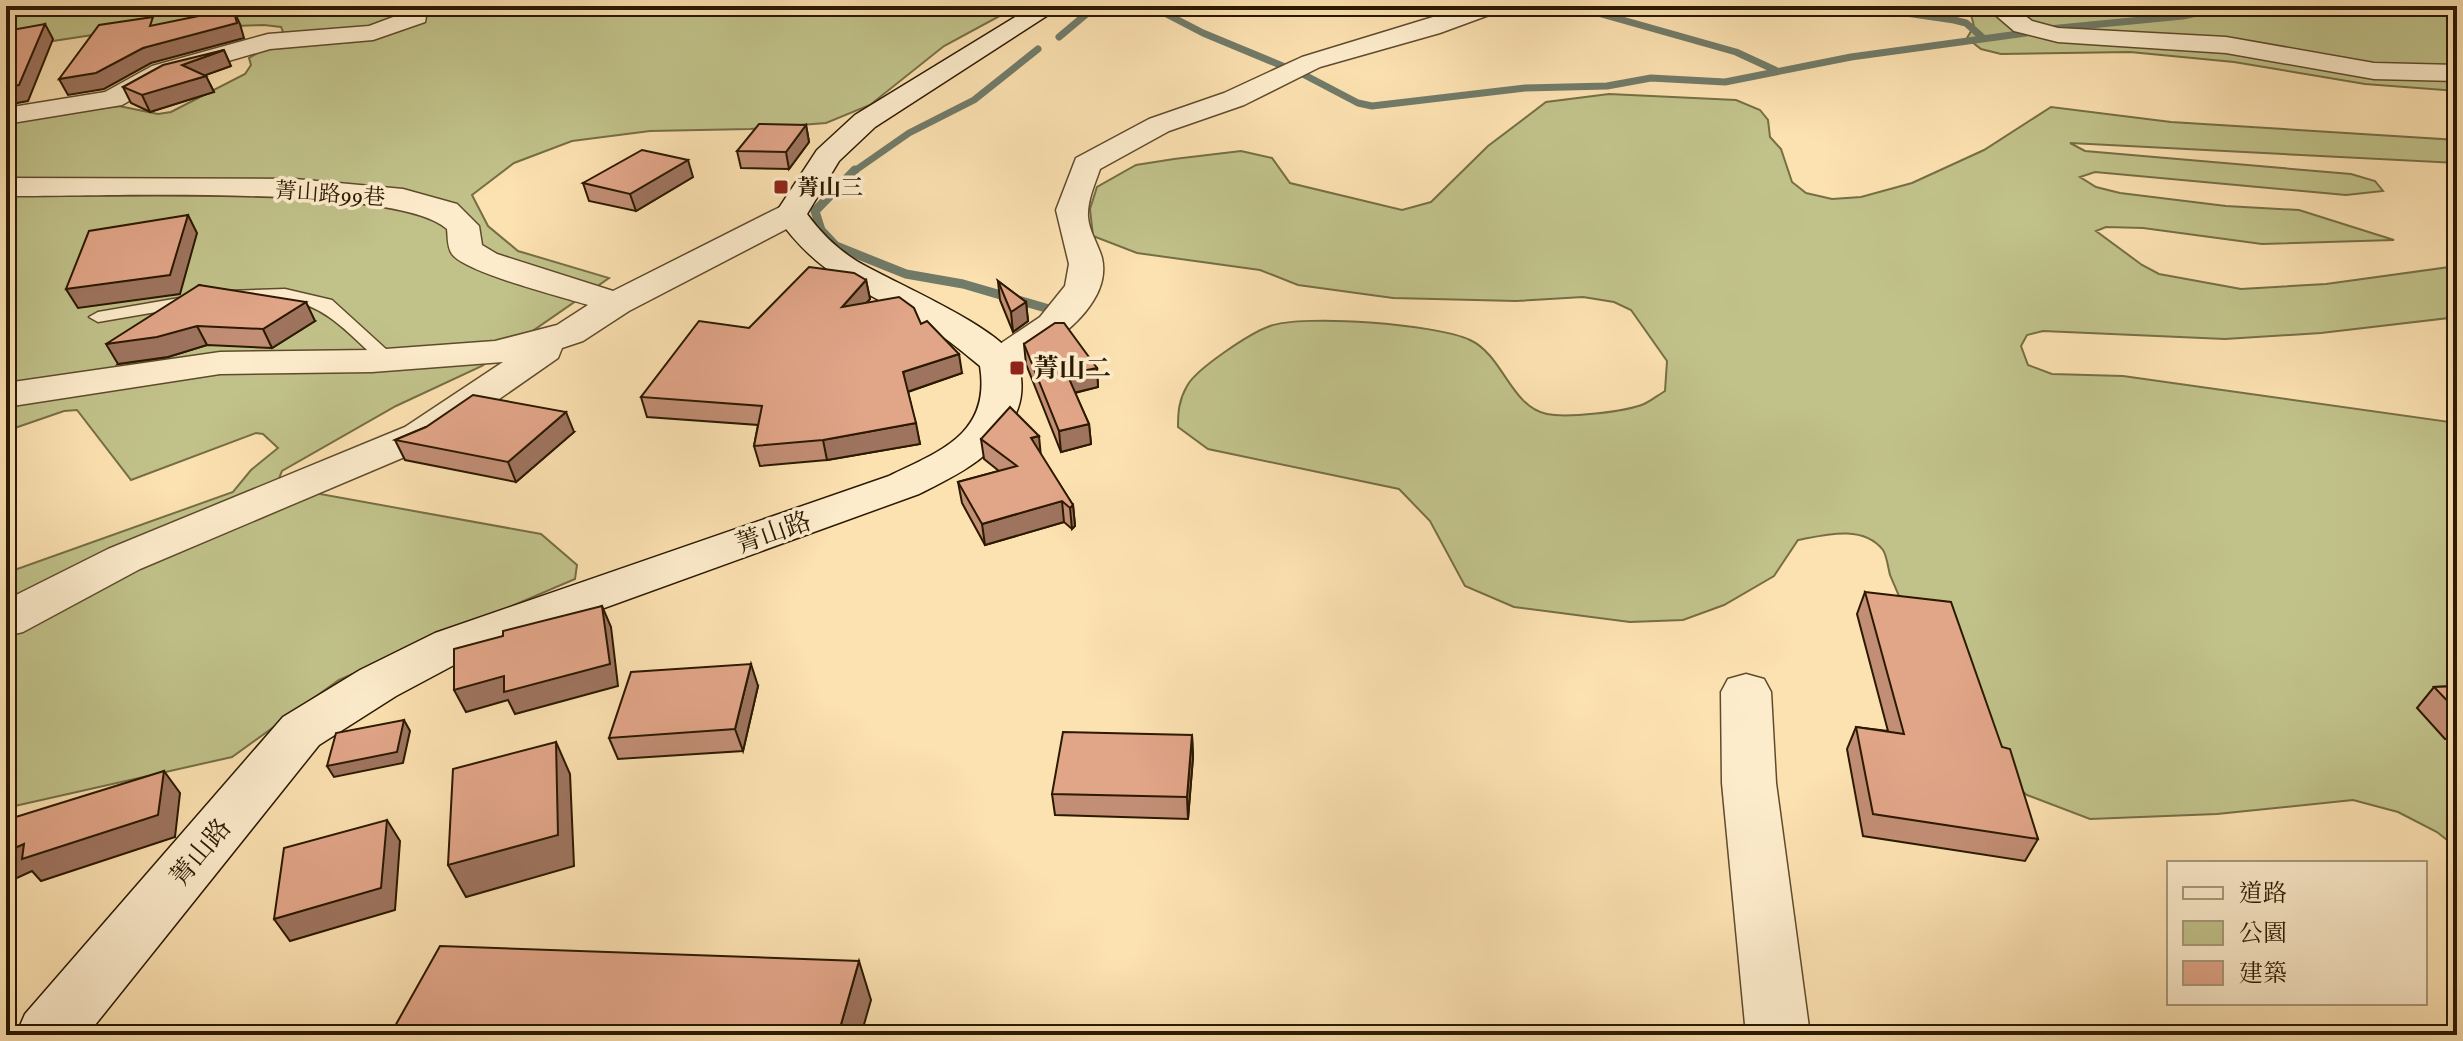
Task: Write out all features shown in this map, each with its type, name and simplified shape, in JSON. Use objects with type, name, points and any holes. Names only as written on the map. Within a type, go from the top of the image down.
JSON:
[{"type":"street","points":[[6,116],[112,99],[161,72],[268,42],[387,29],[416,17],[416,6]]},
{"type":"street","points":[[6,620],[124,559],[419,436],[616,303],[791,214],[827,156],[865,121],[1050,6]]},
{"type":"street","points":[[791,214],[805,239],[831,262],[945,322],[998,362],[1063,315],[1080,293],[1086,271],[1083,246],[1071,221],[1087,164],[1159,125],[1234,99],[1311,62],[1431,28],[1492,6]]},
{"type":"street","points":[[1997,6],[2023,26],[2058,35],[2226,45],[2374,71],[2457,73]]},
{"type":"street","name":"菁山路99巷","points":[[6,187],[295,188],[403,198],[446,211],[463,226],[466,250],[485,261],[616,303]]},
{"type":"street","points":[[6,395],[220,363],[389,360],[495,352],[570,333]]},
{"type":"street","name":"菁山路","points":[[48,1035],[301,731],[378,683],[452,645],[904,485],[969,451],[990,429],[1002,398],[998,362]]},
{"type":"street","points":[[1746,692],[1749,783],[1778,1035]]},
{"type":"lane","points":[[98,317],[217,296],[285,294],[326,304],[389,360]]},
{"type":"green space","points":[[6,6],[343,6],[345,12],[364,6],[1018,6],[944,46],[870,105],[826,123],[750,129],[650,131],[572,141],[514,163],[472,195],[488,226],[518,251],[609,278],[482,366],[396,406],[282,471],[276,486],[541,534],[577,565],[575,579],[339,680],[232,757],[6,808],[6,573],[233,492],[251,470],[278,448],[263,434],[256,433],[131,480],[77,410],[64,411],[6,431],[6,120],[119,106],[158,114],[171,112],[245,74],[251,65],[249,58],[285,37],[281,27],[264,25],[126,30],[6,48]]},
{"type":"green space","points":[[1988,6],[2457,6],[2457,91],[2365,84],[2234,62],[2130,52],[2001,54],[1981,49],[1967,38],[1974,26],[1970,11]]},
{"type":"green space","points":[[1609,94],[1736,100],[1760,110],[1768,120],[1770,137],[1781,149],[1792,182],[1806,193],[1832,199],[1861,197],[1912,183],[1984,150],[2051,107],[2171,122],[2457,140],[2457,163],[2070,143],[2085,151],[2351,174],[2375,181],[2383,191],[2346,195],[2095,172],[2080,177],[2096,187],[2120,193],[2226,206],[2299,210],[2394,240],[2262,244],[2143,228],[2106,227],[2096,231],[2159,274],[2241,289],[2326,284],[2457,266],[2457,317],[2321,333],[2225,339],[2043,331],[2027,335],[2021,346],[2028,365],[2052,374],[2123,376],[2457,423],[2457,848],[2437,832],[2398,812],[2353,800],[2217,814],[2090,819],[2027,795],[1961,742],[1890,575],[1883,550],[1865,537],[1843,533],[1798,540],[1774,576],[1724,605],[1683,620],[1630,622],[1514,607],[1465,586],[1430,521],[1399,489],[1208,449],[1178,427],[1182,396],[1201,370],[1250,336],[1287,322],[1401,325],[1470,340],[1491,357],[1524,402],[1547,414],[1581,415],[1624,410],[1644,404],[1665,391],[1667,361],[1631,310],[1614,302],[1583,297],[1516,301],[1393,298],[1298,285],[1260,270],[1137,253],[1093,236],[1090,209],[1097,187],[1136,165],[1241,151],[1272,158],[1290,183],[1402,210],[1431,202],[1488,146],[1546,102]]},
{"type":"building","points":[[233,9],[237,23],[143,48],[96,73],[59,79],[99,25],[153,17],[150,26]]},
{"type":"building","points":[[45,24],[19,85],[6,87],[6,31]]},
{"type":"building","points":[[224,50],[182,65],[206,76],[142,95],[123,87],[163,65]]},
{"type":"building","points":[[759,124],[806,125],[786,152],[737,151]]},
{"type":"building","points":[[642,150],[688,160],[630,194],[583,183]]},
{"type":"building","points":[[188,215],[170,275],[66,289],[89,231]]},
{"type":"building","points":[[809,267],[854,273],[866,280],[842,307],[899,297],[914,308],[921,324],[927,321],[959,354],[903,372],[916,423],[823,440],[754,446],[762,406],[641,397],[699,321],[749,328]]},
{"type":"building","points":[[998,281],[1026,302],[1011,312]]},
{"type":"building","points":[[199,285],[306,302],[263,329],[197,326],[157,337],[106,344]]},
{"type":"building","points":[[1055,323],[1064,323],[1097,368],[1067,374],[1089,424],[1059,431],[1024,344]]},
{"type":"building","points":[[473,395],[566,412],[508,462],[395,440],[426,427]]},
{"type":"building","points":[[1010,407],[1039,436],[1031,438],[1073,505],[1070,508],[1062,501],[982,524],[958,482],[1017,466],[981,439]]},
{"type":"building","points":[[1865,592],[1951,602],[2002,747],[2010,749],[2038,839],[1873,814],[1856,727],[1904,734]]},
{"type":"building","points":[[602,606],[610,664],[504,692],[504,676],[454,690],[454,649],[503,636],[503,631]]},
{"type":"building","points":[[751,664],[735,729],[609,738],[631,672]]},
{"type":"building","points":[[2457,686],[2457,711],[2434,687]]},
{"type":"building","points":[[404,720],[397,752],[327,766],[336,733]]},
{"type":"building","points":[[1063,732],[1192,735],[1187,797],[1052,794]]},
{"type":"building","points":[[556,742],[558,835],[448,865],[453,769]]},
{"type":"building","points":[[164,771],[158,815],[22,859],[24,844],[6,852],[6,820]]},
{"type":"building","points":[[387,820],[381,888],[274,919],[284,848]]},
{"type":"building","points":[[440,946],[859,961],[838,1035],[390,1035]]},
{"type":"waterway","points":[[1059,37],[1096,6]]},
{"type":"waterway","points":[[1151,6],[1203,33],[1285,67]]},
{"type":"waterway","points":[[1573,6],[1736,52],[1775,70]]},
{"type":"waterway","points":[[1858,6],[1954,20],[1966,23],[1982,37]]},
{"type":"waterway","points":[[2049,29],[2183,16],[2228,6]]},
{"type":"waterway","points":[[1297,71],[1358,103],[1372,106],[1525,88],[1607,86],[1651,78],[1725,82],[1851,57],[2026,33]]},
{"type":"waterway","points":[[853,172],[909,133],[974,100],[1038,49]]},
{"type":"waterway","points":[[853,172],[815,211],[821,230],[836,246],[906,274],[963,284],[1056,311]]},
{"type":"place","name":"菁山三","points":[[781,187]]},
{"type":"place","name":"菁山二","points":[[1017,368]]}]
